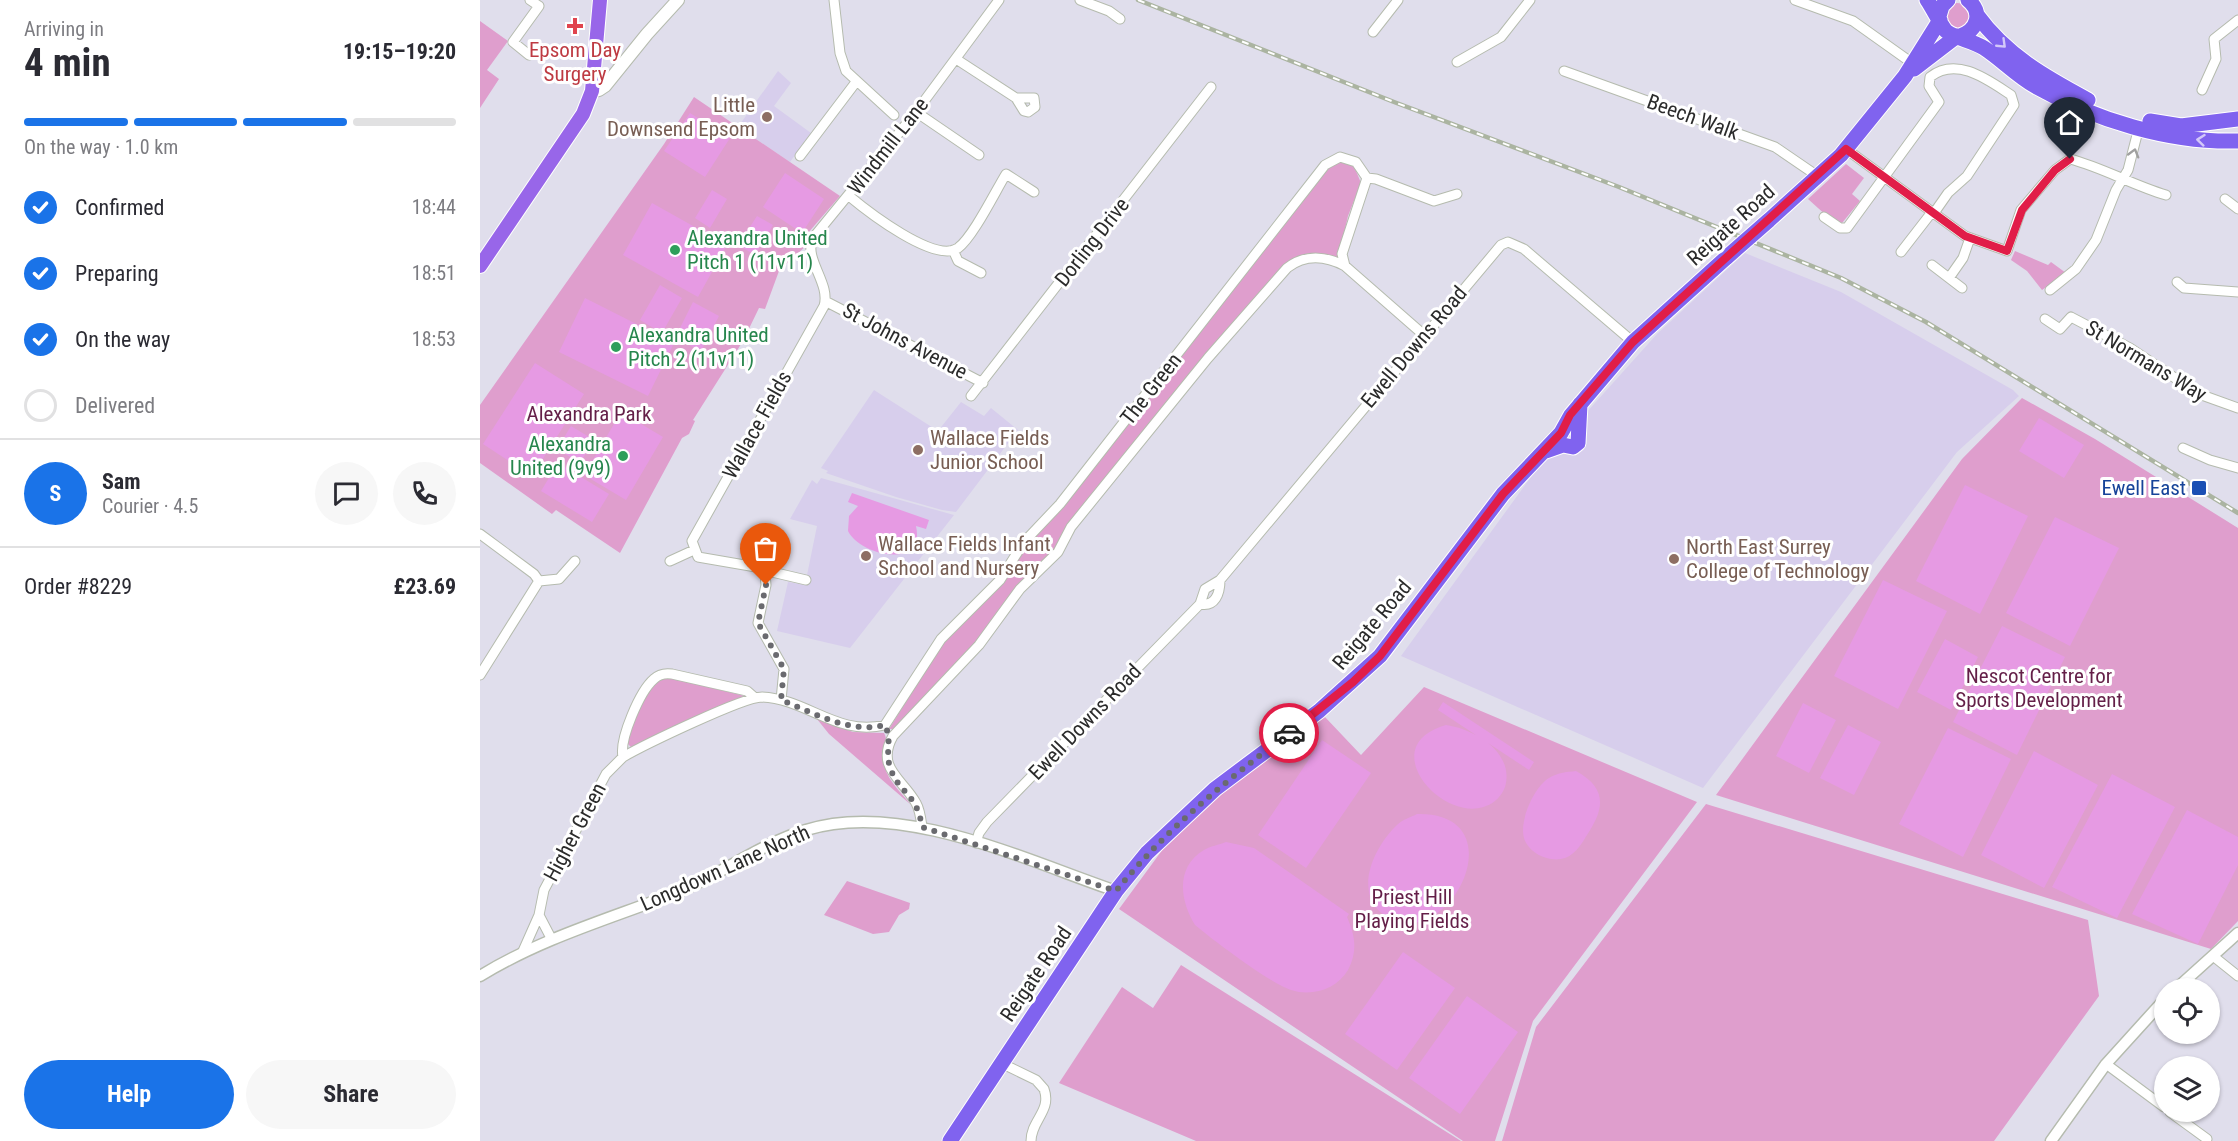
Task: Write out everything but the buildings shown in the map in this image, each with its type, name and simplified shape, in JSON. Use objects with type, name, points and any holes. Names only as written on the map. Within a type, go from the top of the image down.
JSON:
[{"type":"highway","points":[[1927,0],[1946,31],[1987,50],[2034,86],[2090,111],[2139,127],[2175,137],[2234,144]]},
{"type":"highway","name":"Reigate Road","points":[[950,1141],[1116,891],[1147,853],[1215,789],[1319,711],[1380,656],[1492,507],[1540,453],[1566,436],[1581,402],[1633,342],[1846,149],[1909,70],[1939,18],[1942,6],[1948,0]]},
{"type":"highway","name":"Reigate Road","points":[[1909,70],[1958,36],[1972,30],[1976,6]]},
{"type":"highway","points":[[1976,6],[2018,59],[2049,80],[2095,103],[2159,123],[2198,125],[2217,129],[2238,128]]},
{"type":"highway","points":[[2198,125],[2238,119]]},
{"type":"main road","points":[[480,266],[583,114],[591,91],[600,0]]},
{"type":"main road","points":[[591,91],[605,86],[646,34],[678,0]]},
{"type":"street","points":[[529,55],[513,42],[539,6],[530,0]]},
{"type":"street","points":[[834,0],[842,62],[856,82],[894,115]]},
{"type":"street","name":"Windmill Lane","points":[[825,301],[811,242],[916,112],[999,0]]},
{"type":"street","points":[[1080,0],[1109,11],[1120,19]]},
{"type":"street","points":[[1373,32],[1398,0]]},
{"type":"street","points":[[1457,62],[1501,37],[1530,0]]},
{"type":"street","points":[[1795,0],[1853,21],[1909,70]]},
{"type":"street","points":[[2202,90],[2216,59],[2214,39],[2238,20]]},
{"type":"street","points":[[956,59],[1016,98]]},
{"type":"street","points":[[1824,217],[1840,228],[1847,228],[1939,102],[1929,86],[1930,77],[1946,69],[1969,72],[1983,77],[2011,95],[2014,105],[1967,176],[1948,193],[1901,252]]},
{"type":"street","name":"Beech Walk","points":[[1564,70],[1775,147],[1816,175]]},
{"type":"street","points":[[800,156],[856,82]]},
{"type":"street","name":"Dorling Drive","points":[[970,396],[983,383],[1211,87]]},
{"type":"street","points":[[916,112],[979,155]]},
{"type":"street","points":[[2050,290],[2076,268],[2094,244],[2135,151],[2139,127]]},
{"type":"street","points":[[1846,149],[1970,238],[2007,251],[2022,210],[2065,160],[2084,163],[2124,177],[2132,185],[2166,195]]},
{"type":"street","name":"The Green","points":[[885,725],[941,639],[1000,580],[1024,542],[1060,504],[1325,165],[1340,157],[1349,158],[1362,168],[1367,178]]},
{"type":"street","points":[[849,196],[886,224],[928,247],[936,250],[952,250],[969,235],[1006,174],[1034,192]]},
{"type":"street","points":[[1345,266],[1342,254],[1367,178],[1376,179],[1434,201],[1457,194]]},
{"type":"street","points":[[2225,199],[2238,209]]},
{"type":"street","points":[[1948,278],[1963,258],[1970,238]]},
{"type":"street","name":"Ewell Downs Road","points":[[976,843],[987,822],[1200,604],[1201,596],[1206,589],[1220,580],[1425,336],[1493,251],[1508,242],[1524,249],[1633,342]]},
{"type":"street","points":[[952,250],[958,261],[981,273]]},
{"type":"street","name":"The Green","points":[[891,739],[979,645],[1020,589],[1058,552],[1071,527],[1208,358],[1287,267],[1295,261],[1312,258],[1326,259],[1345,266],[1425,336]]},
{"type":"street","points":[[1932,265],[1962,288]]},
{"type":"street","points":[[2178,282],[2184,288],[2238,292]]},
{"type":"street","name":"St Johns Avenue","points":[[825,301],[983,383]]},
{"type":"street","name":"Wallace Fields","points":[[694,550],[692,541],[695,534],[742,454],[825,301]]},
{"type":"street","name":"St Normans Way","points":[[2045,319],[2060,329],[2071,316],[2130,348],[2199,394],[2238,408]]},
{"type":"street","points":[[2183,448],[2210,460],[2238,468]]},
{"type":"street","points":[[480,534],[534,574],[539,581]]},
{"type":"street","points":[[670,561],[694,550],[704,559],[756,567],[765,574],[766,585],[758,623],[784,669],[781,700],[851,727],[869,729],[885,725],[891,739],[888,757],[892,774],[916,802],[922,827]]},
{"type":"street","points":[[539,581],[559,579],[575,561]]},
{"type":"street","points":[[765,574],[772,572],[806,580]]},
{"type":"street","name":"Ewell Downs Road","points":[[1200,604],[1206,605],[1214,601],[1219,594],[1220,580]]},
{"type":"street","points":[[481,672],[539,581]]},
{"type":"street","name":"Higher Green","points":[[623,757],[623,736],[652,681],[660,675],[672,674],[747,690],[755,698]]},
{"type":"street","name":"Higher Green","points":[[523,951],[539,915],[544,890],[606,774],[623,757],[755,698],[781,700]]},
{"type":"street","name":"Longdown Lane North","points":[[480,976],[551,938],[677,892],[804,830],[832,823],[865,820],[922,827],[1116,891]]},
{"type":"street","points":[[539,915],[551,938]]},
{"type":"street","points":[[2188,978],[2238,933]]},
{"type":"street","points":[[2213,956],[2238,976]]},
{"type":"street","points":[[2056,1139],[2106,1064],[2154,1010]]},
{"type":"street","points":[[1001,1063],[1036,1080],[1044,1089],[1046,1108],[1033,1129],[1031,1141]]},
{"type":"street","points":[[2106,1064],[2154,1100]]},
{"type":"street","points":[[2184,1122],[2207,1139]]},
{"type":"shaded area","name":"Little Downsend Epsom","points":[[778,71],[791,83],[774,106],[811,133],[790,162],[738,127]]},
{"type":"shaded area","name":"North East Surrey College of Technology","points":[[1745,253],[1841,292],[2013,390],[2019,396],[1957,452],[1703,788],[1401,656],[1541,463],[1657,334]]},
{"type":"shaded area","name":"Wallace Fields Junior School","points":[[874,390],[938,431],[961,402],[984,416],[991,408],[1018,430],[956,512],[942,510],[826,473],[828,471],[821,468]]},
{"type":"shaded area","name":"Wallace Fields Infant School and Nursery","points":[[821,478],[954,515],[850,648],[777,631],[788,582],[805,585],[817,526],[790,519],[812,480],[817,484]]},
{"type":"green space","points":[[1957,3],[1966,7],[1970,16],[1966,25],[1957,29],[1948,25],[1944,16],[1948,7]]},
{"type":"green space","points":[[480,21],[508,41],[487,70],[499,79],[480,108]]},
{"type":"green space","name":"Alexandra Park","points":[[694,97],[840,196],[808,233],[808,244],[779,271],[765,309],[759,308],[743,341],[693,420],[695,421],[689,434],[682,438],[620,553],[556,510],[552,514],[480,463],[480,405],[664,144]]},
{"type":"green space","points":[[690,113],[730,138],[705,177],[664,151]]},
{"type":"green space","points":[[1341,160],[1354,166],[1361,183],[1348,216],[1338,260],[1292,261],[1273,277],[1202,362],[1063,540],[977,643],[894,729],[889,729],[947,636],[1026,544],[1327,168]]},
{"type":"green space","points":[[1846,164],[1864,178],[1852,194],[1860,201],[1842,223],[1828,217],[1808,199]]},
{"type":"green space","points":[[785,173],[824,199],[802,233],[763,207]]},
{"type":"green space","points":[[712,190],[727,199],[710,228],[695,218]]},
{"type":"green space","name":"Alexandra United Pitch 1 (11v11)","points":[[652,203],[727,245],[698,297],[623,255]]},
{"type":"green space","points":[[757,216],[773,225],[755,255],[738,245]]},
{"type":"green space","points":[[2015,251],[2048,265],[2051,262],[2066,273],[2042,290],[2027,271],[2011,260]]},
{"type":"green space","points":[[660,285],[682,298],[662,333],[640,320]]},
{"type":"green space","name":"Alexandra United Pitch 2 (11v11)","points":[[585,298],[674,343],[648,396],[559,352]]},
{"type":"green space","points":[[693,302],[719,316],[701,351],[675,338]]},
{"type":"green space","points":[[535,363],[584,394],[532,476],[483,444]]},
{"type":"green space","name":"Nescot Centre for Sports Development","points":[[2022,398],[2095,439],[2238,528],[2238,921],[2211,949],[1716,795],[1962,459]]},
{"type":"green space","name":"Alexandra United (9v9)","points":[[621,412],[663,437],[626,500],[584,475]]},
{"type":"green space","points":[[2039,418],[2084,445],[2064,478],[2019,451]]},
{"type":"green space","points":[[571,426],[594,440],[580,463],[557,449]]},
{"type":"green space","points":[[558,463],[609,494],[592,522],[541,491]]},
{"type":"green space","points":[[1965,485],[2028,516],[1980,614],[1916,581]]},
{"type":"green space","points":[[852,493],[929,520],[926,529],[916,526],[916,540],[911,549],[902,554],[877,552],[865,547],[848,531],[849,516],[858,506],[848,502]]},
{"type":"green space","points":[[2055,517],[2119,548],[2070,646],[2006,613]]},
{"type":"green space","points":[[1883,580],[1947,611],[1898,709],[1834,676]]},
{"type":"green space","points":[[2002,626],[2065,657],[2017,755],[1953,722]]},
{"type":"green space","points":[[1945,639],[1978,657],[1951,710],[1917,692]]},
{"type":"green space","points":[[668,677],[745,696],[631,747],[626,742],[627,734],[643,701],[654,685]]},
{"type":"green space","name":"Priest Hill Playing Fields","points":[[1424,687],[1697,802],[1533,1021],[1495,1141],[1463,1141],[1119,909],[1163,849],[1222,792],[1325,717],[1361,755]]},
{"type":"green space","points":[[1443,702],[1534,762],[1529,770],[1438,710]]},
{"type":"green space","points":[[1803,703],[1836,720],[1809,773],[1776,756]]},
{"type":"green space","points":[[817,719],[853,732],[884,733],[886,737],[885,767],[892,782],[910,804],[829,734]]},
{"type":"green space","points":[[1446,725],[1480,737],[1490,744],[1504,763],[1505,787],[1498,798],[1489,805],[1469,809],[1451,804],[1435,794],[1422,780],[1415,765],[1415,749],[1425,735]]},
{"type":"green space","points":[[1848,725],[1881,742],[1854,795],[1820,778]]},
{"type":"green space","points":[[1948,728],[2011,759],[1963,857],[1899,824]]},
{"type":"green space","points":[[1322,740],[1371,773],[1306,868],[1258,835]]},
{"type":"green space","points":[[2034,751],[2098,785],[2044,888],[1981,855]]},
{"type":"green space","points":[[1576,771],[1593,784],[1598,792],[1600,807],[1597,816],[1583,841],[1572,854],[1559,859],[1541,856],[1530,849],[1524,838],[1524,823],[1529,805],[1543,782],[1558,774]]},
{"type":"green space","points":[[2112,774],[2175,807],[2117,918],[2052,887]]},
{"type":"green space","points":[[1706,804],[2088,920],[2099,996],[1994,1141],[1502,1141],[1536,1027]]},
{"type":"green space","points":[[2187,810],[2238,837],[2238,865],[2198,944],[2132,914]]},
{"type":"green space","points":[[1417,814],[1447,819],[1464,834],[1469,855],[1464,878],[1452,899],[1434,915],[1412,923],[1389,918],[1377,909],[1368,886],[1373,859],[1388,835],[1397,825]]},
{"type":"green space","points":[[1226,842],[1254,848],[1349,914],[1347,917],[1354,943],[1353,956],[1348,970],[1331,987],[1307,993],[1282,986],[1228,951],[1195,925],[1186,906],[1184,875],[1195,857],[1206,849]]},
{"type":"green space","points":[[847,881],[910,903],[909,909],[899,915],[889,932],[873,934],[824,915]]},
{"type":"green space","points":[[1403,952],[1455,988],[1397,1070],[1345,1034]]},
{"type":"green space","points":[[1181,965],[1461,1141],[1196,1141],[1059,1083],[1122,987],[1153,1008]]},
{"type":"green space","points":[[1467,996],[1518,1032],[1460,1114],[1409,1078]]},
{"type":"railway","points":[[1138,0],[1394,102],[1619,187],[1841,278],[1926,322],[2238,513]]},
{"type":"way so far","points":[[766,585],[758,623],[784,669],[785,685],[781,700],[851,727],[869,729],[885,725],[891,739],[888,757],[892,774],[916,802],[922,827],[1116,891],[1147,853],[1215,789],[1289,733]]},
{"type":"place","name":"Epsom Day Surgery","points":[[575,26]]},
{"type":"place","name":"Little Downsend Epsom","points":[[767,117]]},
{"type":"place","name":"Alexandra United Pitch 1 (11v11)","points":[[675,250]]},
{"type":"place","name":"Alexandra United Pitch 2 (11v11)","points":[[616,347]]},
{"type":"place","name":"Wallace Fields Junior School","points":[[918,450]]},
{"type":"place","name":"Alexandra United (9v9)","points":[[623,456]]},
{"type":"place","name":"Ewell East","points":[[2199,488]]},
{"type":"place","name":"Wallace Fields Infant School and Nursery","points":[[866,556]]},
{"type":"place","name":"North East Surrey College of Technology","points":[[1674,559]]},
{"type":"route","points":[[1289,733],[1319,711],[1380,656],[1503,494],[1561,433],[1570,415],[1633,342],[1846,149],[1965,236],[2007,251],[2022,210],[2055,170],[2065,160],[2070,159]]}]
